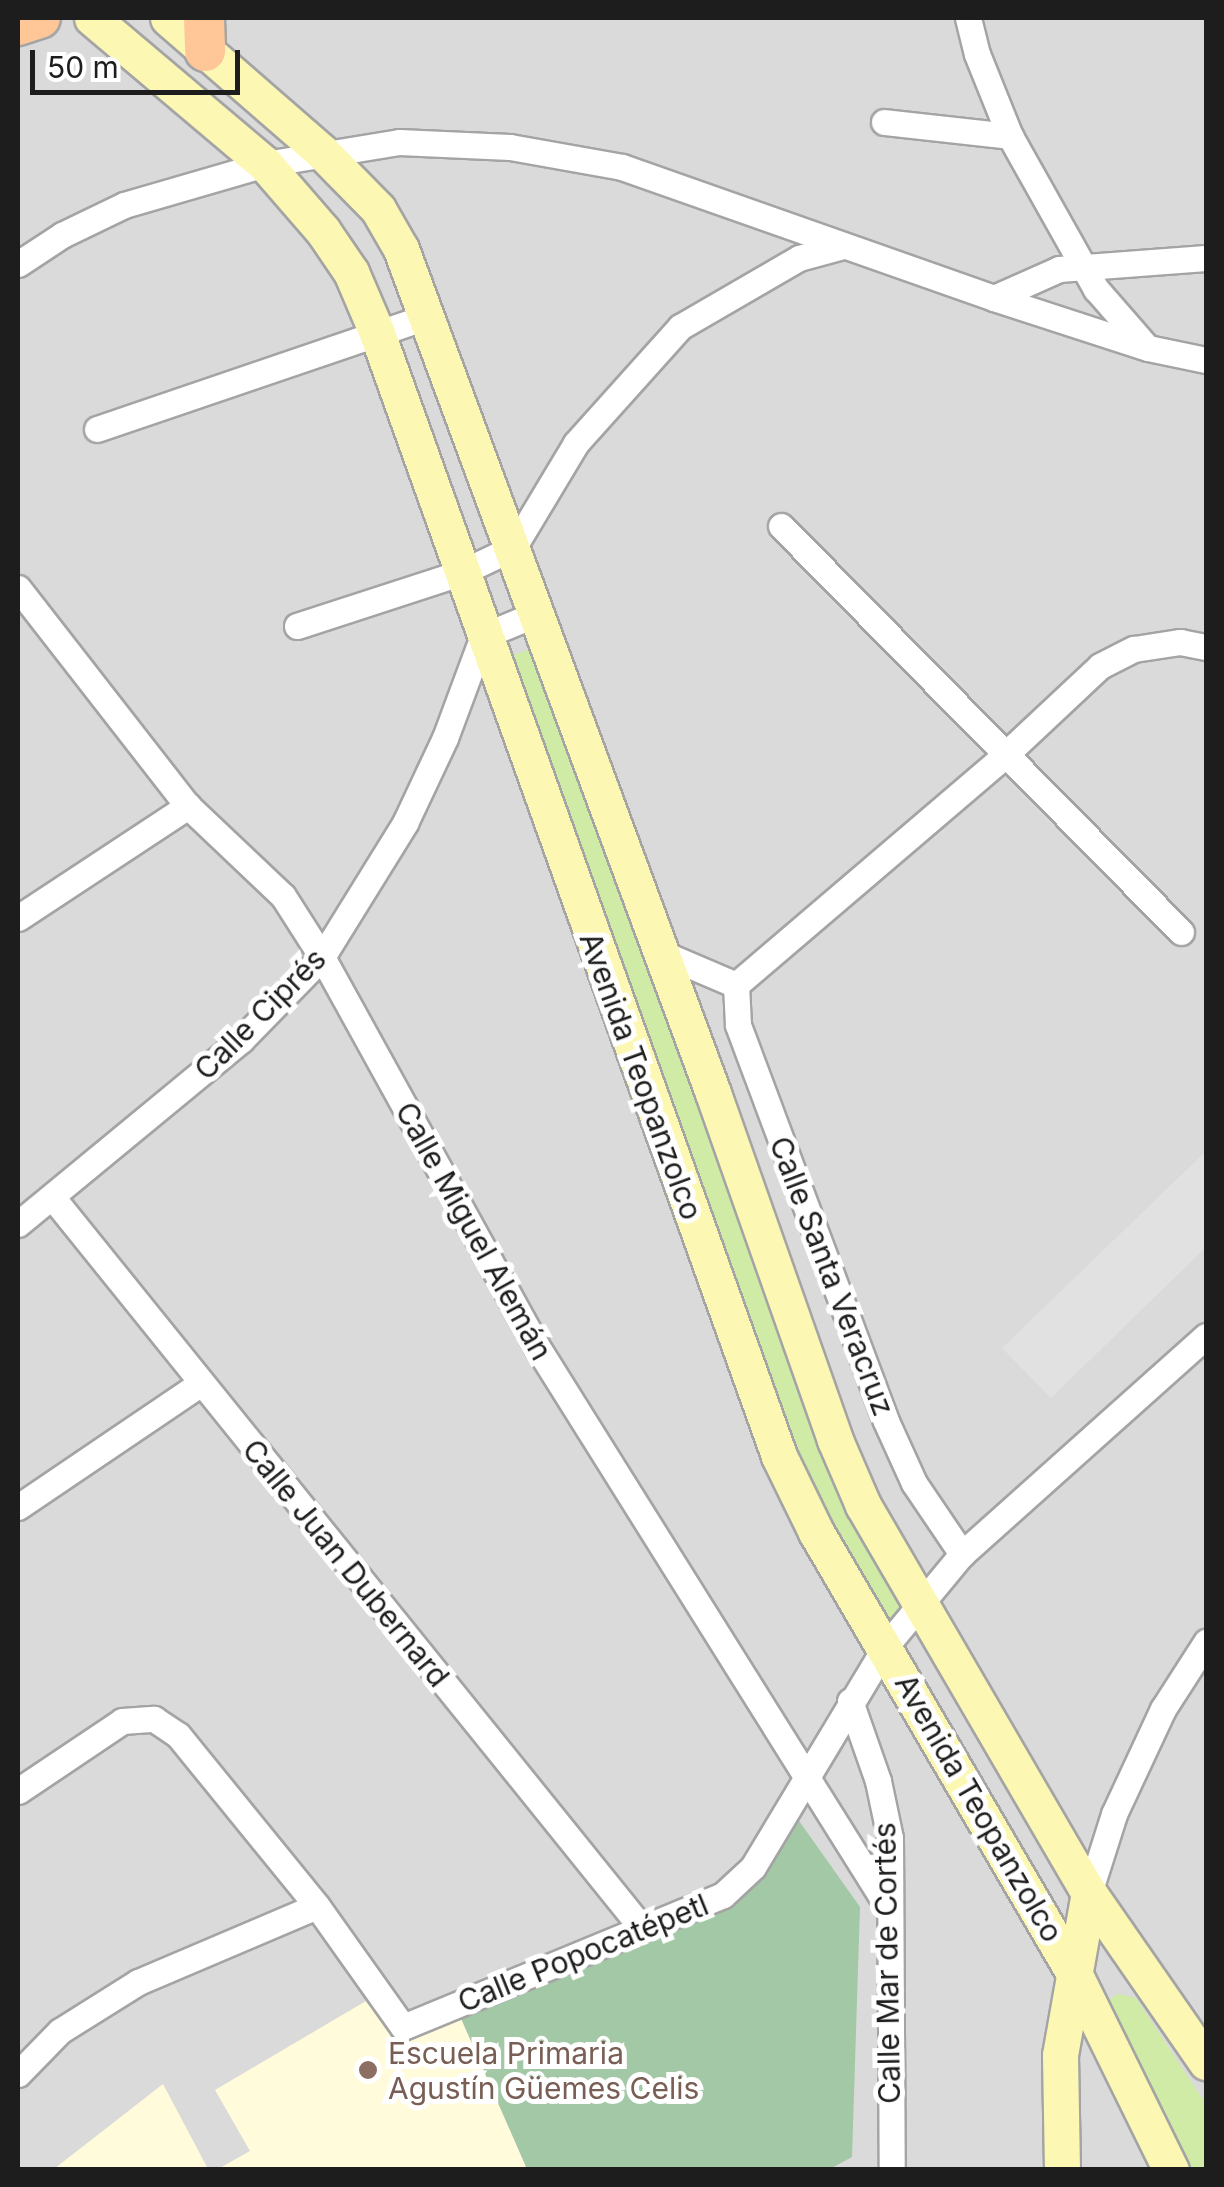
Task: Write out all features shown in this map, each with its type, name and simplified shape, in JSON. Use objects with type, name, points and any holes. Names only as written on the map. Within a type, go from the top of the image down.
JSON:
[{"type":"main road","points":[[18,25],[40,18]]},
{"type":"main road","name":"Avenida Teopanzolco","points":[[92,18],[265,164],[323,231],[351,272],[377,333],[460,574],[779,1456],[816,1532],[1076,1974],[1171,2170]]},
{"type":"main road","name":"Avenida Teopanzolco","points":[[168,18],[204,34],[378,209],[401,249],[514,548],[835,1440],[863,1505],[918,1606],[1089,1893],[1206,2062]]},
{"type":"main road","points":[[1062,2170],[1060,2055],[1089,1893]]},
{"type":"street","points":[[968,18],[977,54],[1010,136],[1111,310],[1148,348]]},
{"type":"street","points":[[884,122],[1010,136]]},
{"type":"street","points":[[18,264],[62,235],[124,205],[265,164],[400,142],[470,145],[622,167],[994,298],[1148,348],[1206,360]]},
{"type":"street","points":[[297,626],[460,574],[514,548],[576,443],[680,327],[799,258],[843,246]]},
{"type":"street","points":[[994,298],[1036,276],[1083,266],[1206,258]]},
{"type":"street","points":[[97,430],[428,316]]},
{"type":"street","points":[[781,526],[1181,932]]},
{"type":"street","name":"Calle Miguel Alemán","points":[[21,599],[188,806],[283,896],[322,957],[536,1346],[804,1779],[888,1907]]},
{"type":"street","points":[[483,636],[536,614]]},
{"type":"street","name":"Calle Ciprés","points":[[18,1224],[242,1040],[322,957],[405,824],[445,738],[483,636]]},
{"type":"street","points":[[659,952],[736,985],[1005,755],[1100,666],[1134,649],[1180,642],[1206,647]]},
{"type":"street","points":[[18,918],[188,806]]},
{"type":"street","name":"Calle Santa Veracruz","points":[[736,985],[738,1026],[885,1419],[914,1484],[962,1554]]},
{"type":"street","name":"Calle Juan Dubernard","points":[[53,1198],[641,1927]]},
{"type":"street","points":[[885,1647],[962,1554],[1206,1336]]},
{"type":"street","points":[[18,1507],[201,1383]]},
{"type":"street","points":[[1089,1893],[1127,1785],[1163,1709],[1206,1642]]},
{"type":"street","name":"Calle Popocatépetl","points":[[18,1791],[122,1721],[154,1719],[178,1734],[317,1906],[403,2027],[723,1895],[753,1868],[885,1647]]},
{"type":"street","name":"Calle Mar de Cortés","points":[[850,1701],[878,1782],[890,1838],[892,2170]]},
{"type":"street","points":[[18,2074],[60,2031],[138,1982],[317,1906]]},
{"type":"shaded area","points":[[18,18],[1206,18],[1206,2169],[18,2169]]},
{"type":"shaded area","points":[[1205,1152],[1206,1247],[1051,1398],[1002,1348]]},
{"type":"shaded area","name":"Escuela Primaria Agustín Güemes Celis","points":[[366,2001],[403,2041],[460,2016],[527,2169],[218,2169],[250,2151],[215,2090]]},
{"type":"shaded area","points":[[163,2084],[208,2169],[54,2169]]},
{"type":"green space","points":[[548,644],[713,1093],[918,1606],[885,1647],[816,1532],[492,661]]},
{"type":"green space","points":[[797,1818],[860,1907],[852,2157],[828,2170],[527,2169],[460,2016],[769,1863]]},
{"type":"green space","points":[[1118,1994],[1136,1998],[1206,2104],[1206,2169],[1185,2169],[1106,2010],[1108,2000]]},
{"type":"place","name":"Escuela Primaria Agustín Güemes Celis","points":[[368,2070]]}]
